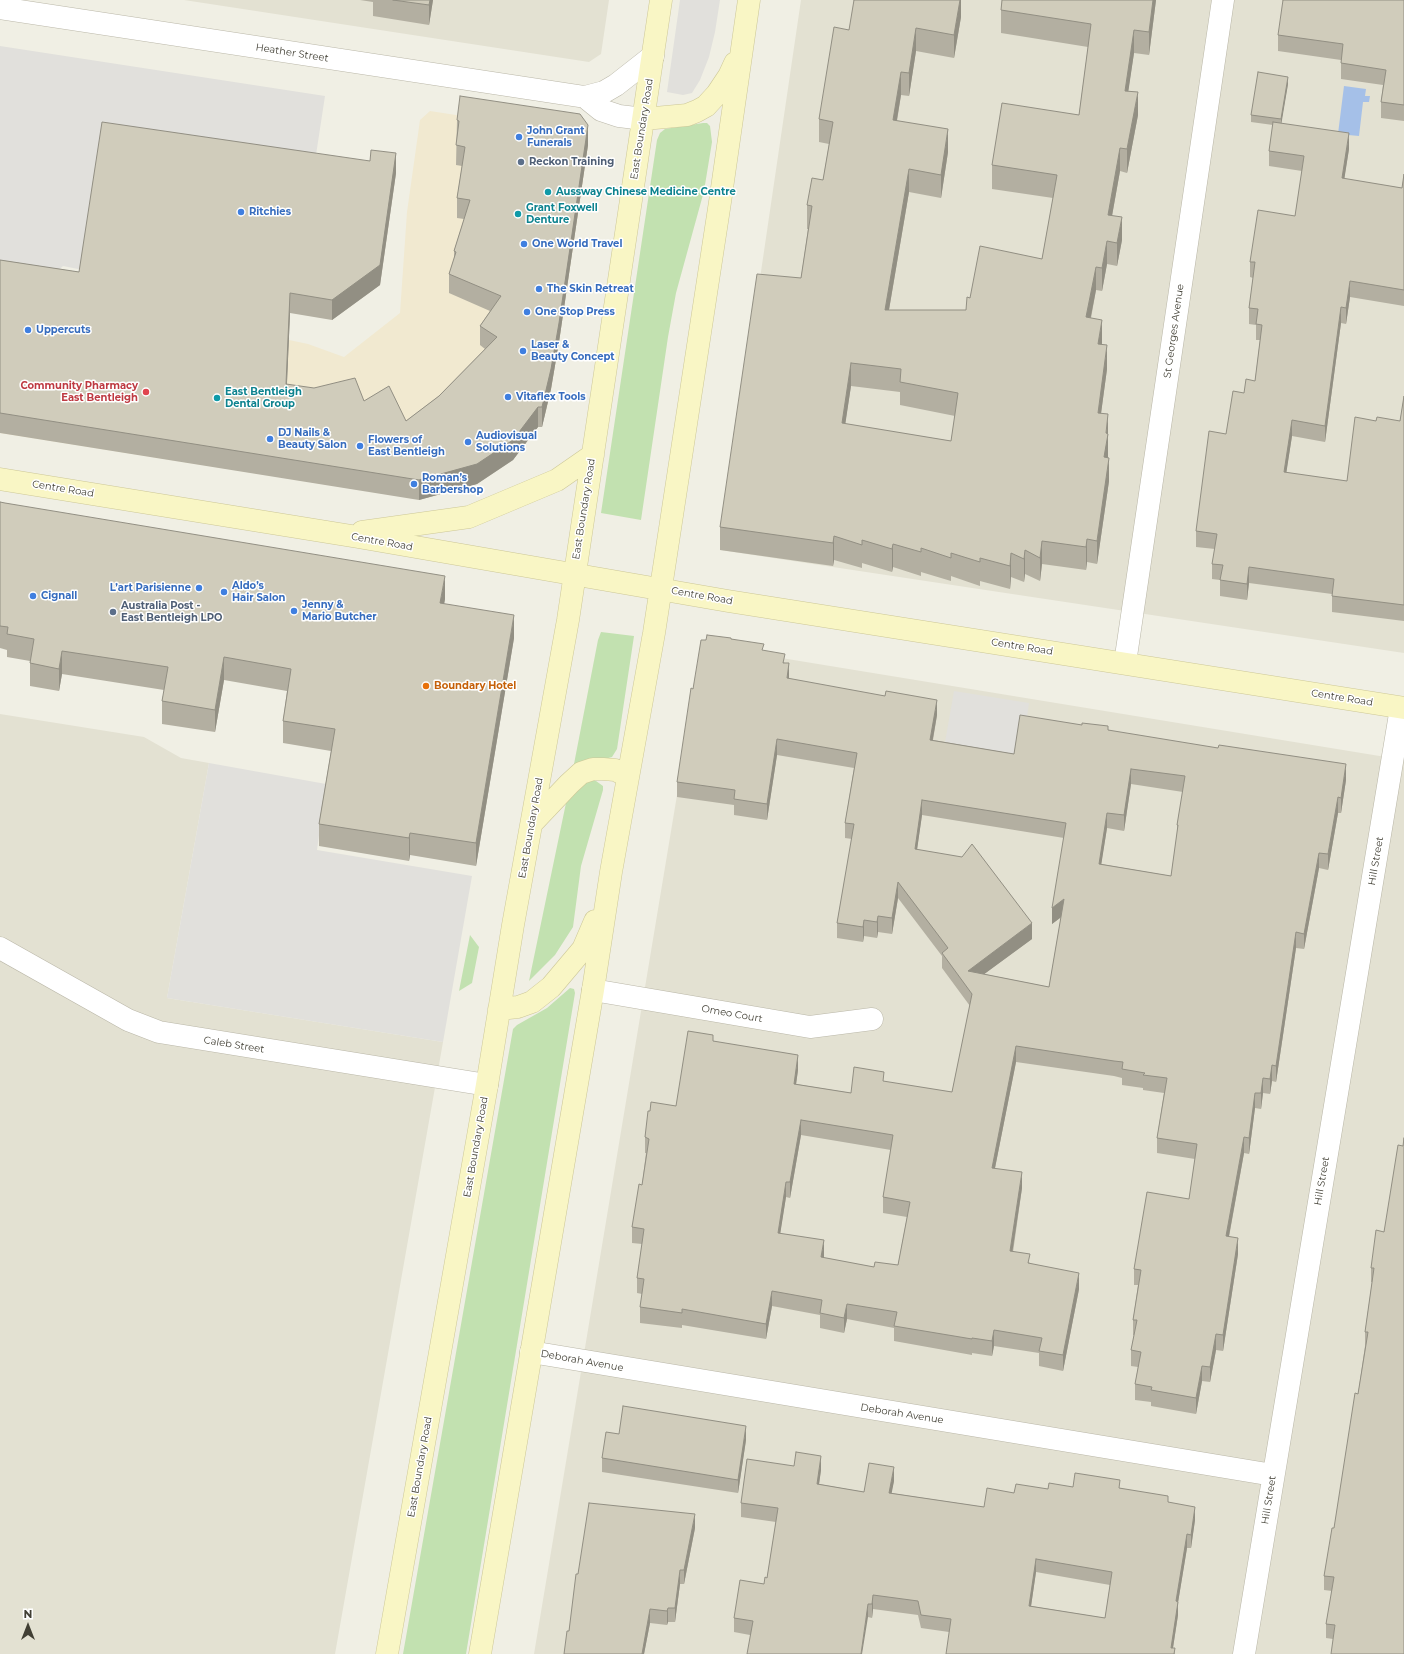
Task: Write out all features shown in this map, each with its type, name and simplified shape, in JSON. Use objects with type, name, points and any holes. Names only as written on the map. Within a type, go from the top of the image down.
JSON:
[{"type":"main road","name":"East Boundary Road","points":[[387,1654],[568,620],[661,0]]},
{"type":"main road","points":[[480,1654],[593,990],[611,872],[661,589],[749,0]]},
{"type":"main road","points":[[644,119],[687,116],[706,106],[717,94],[729,76],[742,49]]},
{"type":"main road","points":[[341,535],[469,516],[557,480],[593,455]]},
{"type":"main road","name":"Centre Road","points":[[0,479],[728,601],[1403,708]]},
{"type":"main road","points":[[533,822],[581,773],[593,769],[602,769],[615,770],[628,776]]},
{"type":"main road","points":[[499,1009],[518,1007],[532,1002],[551,987],[567,970],[583,949],[598,915],[611,872]]},
{"type":"street","name":"St Georges Avenue","points":[[1125,663],[1223,0]]},
{"type":"street","name":"Heather Street","points":[[0,8],[585,97],[604,92],[616,85],[653,56]]},
{"type":"street","points":[[585,97],[601,110],[618,116],[644,119]]},
{"type":"street","name":"Hill Street","points":[[1244,1654],[1403,708]]},
{"type":"street","name":"Caleb Street","points":[[0,948],[128,1020],[159,1032],[487,1085]]},
{"type":"street","name":"Omeo Court","points":[[593,990],[810,1027],[872,1019]]},
{"type":"street","name":"Deborah Avenue","points":[[531,1352],[1273,1475]]},
{"type":"shaded area","points":[[184,0],[609,0],[601,54],[589,62]]},
{"type":"shaded area","points":[[680,0],[720,0],[709,57],[700,80],[692,93],[683,95],[667,92]]},
{"type":"shaded area","points":[[801,0],[1404,0],[1404,653],[720,550]]},
{"type":"shaded area","points":[[0,46],[325,96],[314,168],[83,270],[63,266],[48,280],[0,272]]},
{"type":"shaded area","points":[[430,111],[579,134],[588,145],[559,342],[545,415],[522,448],[502,467],[484,479],[460,489],[435,496],[392,495],[0,433],[0,279],[308,344],[344,357],[400,313],[407,212],[420,120]]},
{"type":"shaded area","points":[[702,645],[1404,760],[1404,1654],[534,1654]]},
{"type":"shaded area","points":[[954,691],[1029,703],[1025,731],[1015,760],[944,748]]},
{"type":"shaded area","points":[[0,714],[144,737],[181,758],[209,763],[167,998],[443,1042],[335,1654],[0,1654]]},
{"type":"shaded area","points":[[209,763],[326,784],[317,850],[472,876],[443,1042],[167,998]]},
{"type":"green space","points":[[707,123],[710,126],[712,142],[704,191],[676,293],[668,337],[641,520],[601,513],[657,140],[660,133],[665,129]]},
{"type":"green space","points":[[601,632],[634,636],[617,749],[612,757],[584,765],[574,764],[598,640]]},
{"type":"green space","points":[[586,781],[596,781],[603,786],[603,790],[581,866],[573,927],[555,955],[529,981],[566,803],[571,788]]},
{"type":"green space","points":[[470,935],[479,947],[472,983],[459,991]]},
{"type":"green space","points":[[570,988],[574,989],[575,993],[466,1654],[403,1654],[513,1029],[517,1025],[547,1008]]},
{"type":"water","points":[[1344,86],[1366,89],[1365,96],[1370,96],[1369,102],[1363,102],[1359,136],[1338,134]]},
{"type":"building","points":[[393,0],[430,0],[429,5]]},
{"type":"building","points":[[854,0],[960,0],[954,35],[916,28],[909,73],[901,72],[893,120],[948,129],[941,175],[909,169],[885,310],[966,310],[967,297],[970,298],[980,246],[1042,259],[1057,175],[992,165],[1002,103],[1079,115],[1091,24],[1001,10],[1002,0],[1153,0],[1149,32],[1134,30],[1125,91],[1138,92],[1127,149],[1120,148],[1108,215],[1122,217],[1117,243],[1107,241],[1102,268],[1096,267],[1086,317],[1102,320],[1098,344],[1107,345],[1098,413],[1108,414],[1106,433],[1108,434],[1104,457],[1109,458],[1097,541],[1087,539],[1086,547],[1042,541],[1040,558],[1025,550],[1024,559],[1011,553],[1010,566],[980,558],[980,562],[951,553],[951,558],[921,548],[921,552],[893,544],[892,549],[862,540],[862,545],[834,536],[833,543],[720,527],[757,274],[801,278],[812,206],[807,205],[812,178],[823,180],[833,122],[819,119],[834,27],[849,30]],"holes":[[[851,363],[901,369],[900,382],[958,393],[951,441],[842,423]]]},
{"type":"building","points":[[1283,0],[1404,0],[1404,105],[1381,102],[1386,70],[1341,63],[1343,44],[1278,35]]},
{"type":"building","points":[[1258,72],[1288,77],[1281,119],[1251,115]]},
{"type":"building","points":[[460,96],[580,114],[588,125],[559,323],[551,369],[542,407],[538,407],[513,440],[477,464],[419,480],[0,413],[0,260],[79,272],[102,122],[370,161],[371,150],[396,153],[380,265],[332,300],[290,293],[286,384],[314,388],[355,378],[364,401],[389,386],[406,421],[439,396],[497,337],[480,326],[501,296],[449,274],[456,252],[454,251],[470,200],[457,198],[465,147],[456,145]]},
{"type":"building","points":[[1273,122],[1349,133],[1342,178],[1402,188],[1404,174],[1404,290],[1350,281],[1346,308],[1341,307],[1325,426],[1292,420],[1284,472],[1347,481],[1355,417],[1376,421],[1377,417],[1400,421],[1404,396],[1404,605],[1332,596],[1334,579],[1249,567],[1247,584],[1220,580],[1223,565],[1212,564],[1217,534],[1196,531],[1209,431],[1226,434],[1233,391],[1244,393],[1246,379],[1255,381],[1262,325],[1256,324],[1258,309],[1249,308],[1255,262],[1250,262],[1258,210],[1295,216],[1304,156],[1269,151]]},
{"type":"building","points":[[0,502],[445,576],[440,603],[514,615],[476,843],[410,833],[409,838],[319,824],[335,729],[283,721],[291,669],[224,657],[215,710],[162,701],[168,667],[62,651],[59,669],[30,663],[34,639],[7,634],[8,627],[0,626]]},
{"type":"building","points":[[707,635],[764,644],[762,650],[785,654],[783,663],[789,663],[787,678],[885,696],[886,691],[937,700],[930,740],[1014,754],[1020,715],[1082,725],[1082,723],[1108,726],[1108,730],[1218,748],[1219,745],[1346,764],[1341,798],[1338,797],[1328,854],[1319,853],[1304,934],[1296,932],[1276,1066],[1272,1065],[1270,1079],[1263,1078],[1261,1093],[1255,1093],[1249,1138],[1244,1137],[1226,1236],[1238,1238],[1223,1335],[1216,1334],[1210,1367],[1202,1366],[1196,1398],[1151,1390],[1152,1387],[1135,1384],[1141,1352],[1131,1350],[1137,1320],[1133,1320],[1141,1270],[1134,1269],[1147,1192],[1189,1199],[1197,1144],[1157,1138],[1167,1078],[1143,1075],[1145,1073],[1122,1069],[1123,1062],[1016,1046],[992,1168],[1022,1172],[1010,1251],[1030,1254],[1028,1263],[1079,1273],[1063,1355],[1039,1351],[1042,1338],[994,1330],[992,1341],[894,1326],[897,1312],[847,1304],[844,1318],[820,1313],[822,1300],[772,1291],[766,1324],[682,1309],[682,1313],[640,1307],[644,1279],[637,1278],[644,1229],[632,1227],[639,1184],[642,1185],[649,1139],[645,1137],[648,1111],[650,1111],[651,1102],[676,1106],[688,1031],[713,1035],[713,1041],[798,1055],[794,1084],[851,1093],[854,1067],[884,1072],[883,1081],[952,1092],[972,994],[942,953],[948,948],[898,882],[892,918],[878,916],[877,922],[864,920],[863,927],[837,923],[854,824],[845,823],[857,753],[777,739],[767,804],[734,799],[735,790],[677,782],[691,688],[693,689],[701,640],[706,640]],"holes":[[[1131,769],[1185,776],[1171,876],[1099,864],[1107,813],[1124,815]],[[922,800],[1066,823],[1052,908],[1064,899],[1049,987],[968,971],[1032,923],[972,844],[962,857],[915,849]],[[801,1120],[893,1135],[883,1197],[910,1202],[898,1265],[875,1262],[874,1267],[821,1257],[824,1240],[778,1233],[786,1182],[790,1182]]]},
{"type":"building","points":[[1404,1138],[1404,1654],[1331,1654],[1335,1625],[1326,1624],[1334,1577],[1324,1576],[1332,1528],[1334,1528],[1355,1393],[1358,1394],[1368,1332],[1365,1332],[1374,1268],[1371,1268],[1376,1230],[1384,1232],[1398,1145],[1403,1146]]},
{"type":"building","points":[[623,1406],[746,1426],[738,1480],[602,1458],[606,1432],[619,1434]]},
{"type":"building","points":[[796,1452],[821,1456],[817,1484],[864,1492],[869,1463],[894,1467],[889,1493],[984,1507],[987,1488],[1014,1493],[1016,1484],[1048,1489],[1049,1483],[1073,1487],[1075,1473],[1120,1480],[1119,1488],[1168,1496],[1168,1502],[1195,1507],[1191,1535],[1187,1534],[1176,1601],[1178,1602],[1171,1648],[1175,1648],[1174,1654],[946,1654],[951,1619],[921,1615],[918,1601],[873,1595],[872,1604],[868,1604],[861,1654],[747,1654],[753,1621],[734,1618],[740,1580],[764,1584],[765,1577],[767,1578],[778,1508],[741,1503],[747,1459],[794,1466]],"holes":[[[1036,1559],[1112,1572],[1105,1618],[1029,1606]]]},
{"type":"building","points":[[589,1503],[695,1514],[684,1570],[680,1570],[675,1608],[668,1608],[667,1611],[650,1609],[642,1654],[564,1654],[567,1631],[569,1631],[576,1574],[578,1574]]},
{"type":"place","name":"John Grant Funerals","points":[[519,137]]},
{"type":"place","name":"Reckon Training","points":[[521,162]]},
{"type":"place","name":"Aussway Chinese Medicine Centre","points":[[548,192]]},
{"type":"place","name":"Ritchies","points":[[241,212]]},
{"type":"place","name":"Grant Foxwell Denture","points":[[518,214]]},
{"type":"place","name":"One World Travel","points":[[524,244]]},
{"type":"place","name":"The Skin Retreat","points":[[539,289]]},
{"type":"place","name":"One Stop Press","points":[[527,312]]},
{"type":"place","name":"Uppercuts","points":[[28,330]]},
{"type":"place","name":"Laser & Beauty Concept","points":[[523,351]]},
{"type":"place","name":"Community Pharmacy East Bentleigh","points":[[146,392]]},
{"type":"place","name":"Vitaflex Tools","points":[[508,397]]},
{"type":"place","name":"East Bentleigh Dental Group","points":[[217,398]]},
{"type":"place","name":"DJ Nails & Beauty Salon","points":[[270,439]]},
{"type":"place","name":"Audiovisual Solutions","points":[[468,442]]},
{"type":"place","name":"Flowers of East Bentleigh","points":[[360,446]]},
{"type":"place","name":"Roman’s Barbershop","points":[[414,484]]},
{"type":"place","name":"L’art Parisienne","points":[[199,588]]},
{"type":"place","name":"Aldo’s Hair Salon","points":[[224,592]]},
{"type":"place","name":"Cignall","points":[[33,596]]},
{"type":"place","name":"Jenny & Mario Butcher","points":[[294,611]]},
{"type":"place","name":"Australia Post - East Bentleigh LPO","points":[[113,612]]},
{"type":"place","name":"Boundary Hotel","points":[[426,686]]}]
